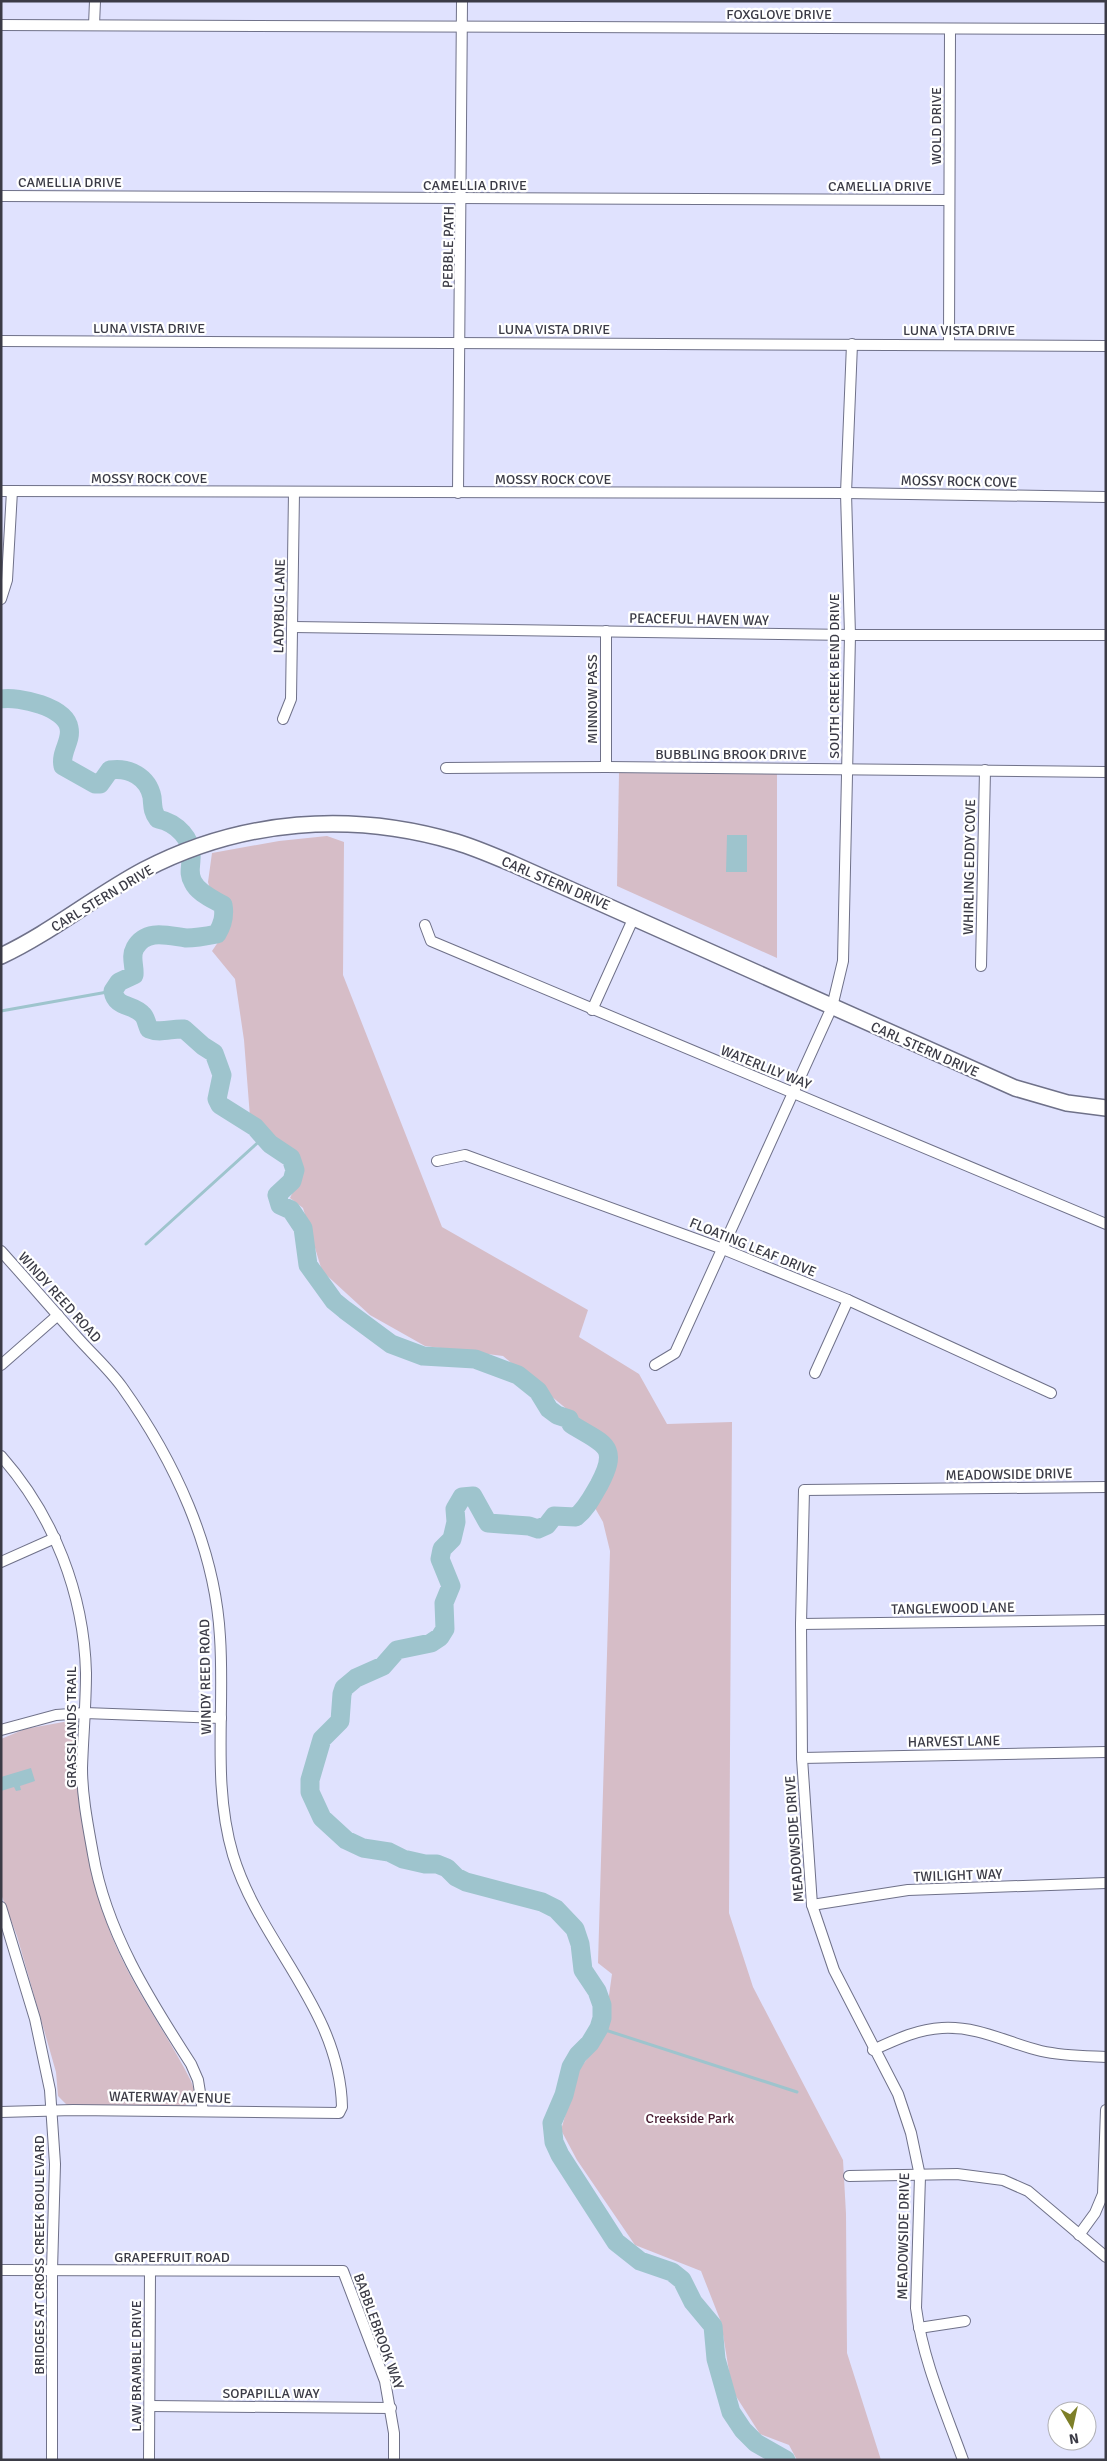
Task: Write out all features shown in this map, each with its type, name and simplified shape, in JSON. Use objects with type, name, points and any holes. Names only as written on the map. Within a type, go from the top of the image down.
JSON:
[{"type":"street","points":[[94,26],[95,1]]},
{"type":"street","name":"PEBBLE PATH","points":[[458,493],[462,199],[462,1]]},
{"type":"street","name":"FOXGLOVE DRIVE","points":[[1,25],[1106,29]]},
{"type":"street","name":"WOLD DRIVE","points":[[949,344],[950,29]]},
{"type":"street","name":"CAMELLIA DRIVE","points":[[1,196],[949,200]]},
{"type":"street","name":"LUNA VISTA DRIVE","points":[[1,342],[1106,346]]},
{"type":"street","name":"SOUTH CREEK BEND DRIVE","points":[[655,1365],[675,1353],[832,1007],[843,961],[850,634],[846,493],[852,344]]},
{"type":"street","points":[[1,599],[7,580],[6,491]]},
{"type":"street","name":"MOSSY ROCK COVE","points":[[6,491],[846,493],[1106,497]]},
{"type":"street","name":"LADYBUG LANE","points":[[283,719],[291,699],[294,492]]},
{"type":"street","name":"PEACEFUL HAVEN WAY","points":[[293,627],[850,634],[1106,635]]},
{"type":"street","name":"MINNOW PASS","points":[[606,631],[606,767]]},
{"type":"street","name":"BUBBLING BROOK DRIVE","points":[[446,768],[606,767],[1106,772]]},
{"type":"street","name":"WHIRLING EDDY COVE","points":[[981,966],[985,770]]},
{"type":"street","name":"CARL STERN DRIVE","points":[[1,956],[31,942],[144,870],[228,837],[274,827],[345,822],[417,832],[457,842],[513,864],[1015,1088],[1067,1102],[1106,1108]]},
{"type":"street","points":[[592,1010],[634,918]]},
{"type":"street","name":"WATERLILY WAY","points":[[425,924],[431,941],[1106,1224]]},
{"type":"street","name":"FLOATING LEAF DRIVE","points":[[437,1160],[465,1154],[723,1249],[848,1300],[1051,1393]]},
{"type":"street","name":"WINDY REED ROAD","points":[[1,1252],[120,1386],[153,1435],[176,1477],[190,1510],[207,1560],[216,1601],[220,1637],[220,1753],[224,1816],[233,1856],[258,1912],[304,1986],[326,2031],[341,2092],[342,2107],[340,2113]]},
{"type":"street","points":[[815,1373],[848,1300]]},
{"type":"street","points":[[1,1365],[58,1315]]},
{"type":"street","name":"GRASSLANDS TRAIL","points":[[1,1456],[39,1509],[55,1538],[66,1564],[81,1630],[86,1672],[82,1770],[86,1813],[101,1888],[135,1972],[192,2064],[198,2080],[203,2112]]},
{"type":"street","name":"MEADOWSIDE DRIVE","points":[[963,2460],[925,2353],[919,2328],[916,2308],[920,2176],[911,2133],[898,2094],[834,1970],[812,1905],[802,1758],[801,1624],[804,1490],[1106,1487]]},
{"type":"street","points":[[1,1562],[55,1538]]},
{"type":"street","name":"TANGLEWOOD LANE","points":[[801,1624],[1106,1620]]},
{"type":"street","points":[[1,1730],[56,1715],[85,1713],[220,1718]]},
{"type":"street","name":"HARVEST LANE","points":[[802,1758],[1106,1752]]},
{"type":"street","name":"TWILIGHT WAY","points":[[812,1905],[908,1890],[1106,1883]]},
{"type":"street","name":"BRIDGES AT CROSS CREEK BOULEVARD","points":[[1,1907],[35,2020],[50,2090],[56,2164],[52,2270],[52,2460]]},
{"type":"street","points":[[874,2050],[920,2032],[942,2028],[971,2029],[986,2032],[1019,2045],[1059,2055],[1106,2057]]},
{"type":"street","name":"WATERWAY AVENUE","points":[[1,2112],[73,2110],[340,2113]]},
{"type":"street","points":[[1079,2235],[1095,2213],[1103,2194],[1106,2110]]},
{"type":"street","points":[[849,2176],[957,2174],[1003,2180],[1028,2192],[1106,2257]]},
{"type":"street","name":"GRAPEFRUIT ROAD","points":[[1,2270],[150,2272],[343,2271]]},
{"type":"street","name":"BABBLEBROOK WAY","points":[[343,2271],[385,2381],[391,2408],[394,2460]]},
{"type":"street","name":"LAW BRAMBLE DRIVE","points":[[149,2460],[150,2272]]},
{"type":"street","points":[[919,2328],[965,2321]]},
{"type":"street","name":"SOPAPILLA WAY","points":[[150,2406],[391,2408]]},
{"type":"green space","points":[[619,773],[777,774],[777,958],[617,886]]},
{"type":"green space","name":"Creekside Park","points":[[327,836],[344,842],[343,975],[442,1227],[588,1310],[579,1337],[639,1374],[667,1424],[732,1422],[729,1913],[753,1987],[843,2160],[846,2214],[847,2353],[881,2460],[797,2460],[789,2445],[760,2434],[732,2390],[721,2322],[701,2271],[635,2245],[577,2160],[561,2130],[578,2071],[603,2038],[612,1974],[598,1963],[610,1551],[603,1522],[595,1508],[616,1453],[592,1430],[503,1356],[425,1346],[370,1315],[322,1271],[303,1208],[290,1198],[303,1170],[293,1151],[275,1140],[250,1117],[244,1040],[235,979],[212,951],[225,932],[229,906],[211,893],[208,882],[212,853],[279,841]]},
{"type":"green space","points":[[69,1721],[76,1729],[82,1818],[86,1847],[100,1904],[130,1975],[191,2081],[195,2093],[193,2100],[184,2106],[67,2105],[58,2096],[56,2072],[17,1936],[1,1894],[1,1739],[25,1729]]},
{"type":"shaded area","points":[[727,835],[747,835],[747,872],[726,872]]},
{"type":"shaded area","points":[[31,1768],[35,1781],[20,1786],[21,1790],[16,1791],[14,1787],[1,1791],[1,1777]]},
{"type":"waterway","points":[[1,699],[30,701],[41,704],[60,714],[69,728],[69,737],[63,756],[63,766],[95,784],[100,784],[110,770],[117,769],[131,772],[142,779],[150,790],[154,811],[158,819],[177,828],[189,845],[191,852],[190,873],[195,886],[202,893],[223,905],[224,916],[217,934],[186,938],[165,935],[145,938],[134,951],[134,975],[119,982],[113,991],[118,1001],[139,1011],[143,1015],[149,1029],[158,1031],[184,1029],[214,1053],[222,1075],[217,1099],[220,1105],[255,1127],[270,1144],[291,1158],[295,1170],[292,1181],[277,1195],[280,1205],[291,1210],[303,1228],[308,1265],[334,1301],[391,1344],[423,1356],[475,1359],[518,1375],[538,1391],[549,1409],[557,1415],[569,1419],[571,1424],[599,1441],[608,1453],[608,1461],[599,1485],[583,1510],[576,1517],[554,1516],[547,1525],[538,1529],[529,1526],[488,1523],[473,1496],[462,1497],[455,1509],[456,1522],[452,1539],[442,1549],[440,1559],[451,1586],[444,1603],[445,1629],[440,1637],[431,1643],[397,1650],[383,1666],[356,1678],[344,1688],[340,1721],[322,1739],[310,1780],[310,1792],[322,1818],[346,1840],[363,1848],[389,1852],[403,1859],[425,1864],[437,1864],[447,1868],[456,1877],[466,1882],[542,1902],[556,1909],[575,1929],[580,1944],[583,1970],[597,1991],[602,2005],[602,2018],[599,2028],[590,2043],[578,2055],[571,2067],[564,2095],[552,2123],[554,2142],[560,2155],[616,2242],[640,2261],[672,2272],[682,2280],[693,2302],[713,2326],[716,2359],[731,2412],[743,2430],[756,2443],[786,2460]]},
{"type":"waterway","points":[[1,1011],[113,991]]},
{"type":"waterway","points":[[146,1244],[264,1137]]},
{"type":"waterway","points":[[599,2028],[797,2092]]}]
